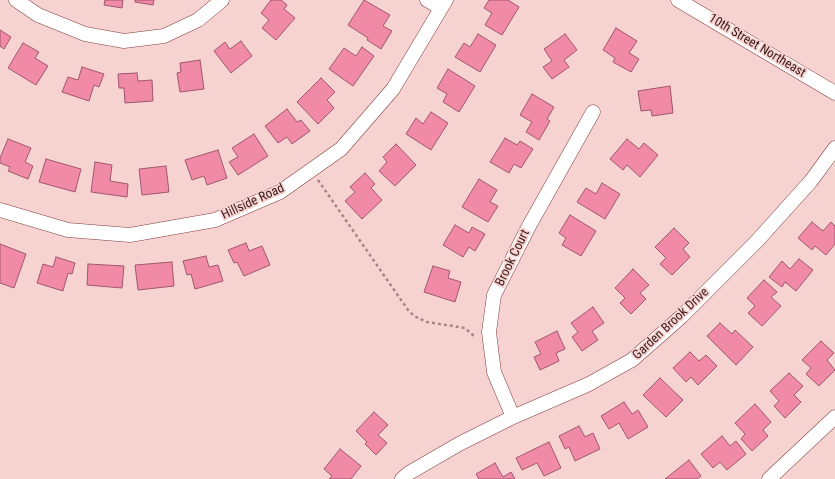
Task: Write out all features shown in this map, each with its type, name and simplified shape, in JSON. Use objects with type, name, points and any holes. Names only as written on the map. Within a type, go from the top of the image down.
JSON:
[{"type":"street","points":[[16,0],[38,15],[85,34],[124,41],[164,36],[198,20],[222,0]]},
{"type":"street","points":[[427,0],[443,4]]},
{"type":"street","name":"10th Street Northeast","points":[[678,0],[835,93]]},
{"type":"street","name":"Hillside Road","points":[[0,210],[68,230],[130,235],[215,220],[280,192],[341,149],[393,90],[443,4]]},
{"type":"street","name":"Brook Court","points":[[513,417],[494,372],[489,332],[494,295],[528,226],[593,112]]},
{"type":"street","name":"Garden Brook Drive","points":[[402,479],[409,473],[459,444],[513,417],[589,384],[632,360],[682,316],[757,241],[811,181],[835,148]]},
{"type":"street","points":[[769,479],[835,417]]},
{"type":"path","points":[[311,170],[408,310],[414,316],[427,322],[465,328],[472,332],[476,338]]},
{"type":"building","points":[[105,0],[123,0],[122,8],[104,5]]},
{"type":"building","points":[[135,0],[154,0],[153,5],[135,2]]},
{"type":"building","points":[[271,0],[281,0],[287,5],[284,9],[295,18],[276,40],[262,28],[269,20],[261,13]]},
{"type":"building","points":[[364,0],[390,15],[383,26],[392,31],[381,49],[367,40],[368,38],[348,25]]},
{"type":"building","points":[[489,0],[508,0],[519,7],[502,35],[485,25],[492,13],[484,8]]},
{"type":"building","points":[[616,28],[637,41],[629,53],[639,59],[631,72],[613,62],[615,58],[603,50]]},
{"type":"building","points":[[0,30],[11,37],[4,49],[0,46]]},
{"type":"building","points":[[478,34],[496,45],[480,72],[455,57],[464,43],[470,47]]},
{"type":"building","points":[[565,34],[577,50],[564,60],[569,67],[552,79],[543,67],[552,61],[544,49]]},
{"type":"building","points":[[241,41],[252,56],[231,73],[214,51],[225,42],[230,49]]},
{"type":"building","points":[[23,43],[39,52],[35,58],[48,66],[36,85],[8,68]]},
{"type":"building","points":[[362,47],[374,56],[353,86],[329,69],[344,48],[356,56]]},
{"type":"building","points":[[200,60],[204,89],[180,92],[177,73],[181,72],[180,63]]},
{"type":"building","points":[[82,67],[104,74],[99,87],[94,85],[89,101],[62,92],[68,77],[78,80]]},
{"type":"building","points":[[448,69],[475,86],[459,112],[443,102],[447,94],[437,88]]},
{"type":"building","points":[[137,73],[138,81],[152,80],[153,101],[125,103],[124,88],[119,88],[118,74]]},
{"type":"building","points":[[321,78],[335,92],[327,100],[334,108],[318,124],[297,102]]},
{"type":"building","points":[[670,86],[673,113],[652,116],[651,110],[641,111],[638,91]]},
{"type":"building","points":[[532,94],[554,107],[547,119],[550,121],[539,140],[526,132],[532,122],[520,115]]},
{"type":"building","points":[[287,109],[297,122],[301,120],[310,131],[292,144],[287,137],[278,143],[265,126]]},
{"type":"building","points":[[431,112],[448,123],[431,150],[406,134],[416,118],[423,124]]},
{"type":"building","points":[[254,134],[268,156],[238,175],[229,162],[238,157],[232,148]]},
{"type":"building","points":[[505,138],[517,145],[520,141],[533,149],[521,168],[514,164],[509,173],[490,162]]},
{"type":"building","points":[[8,139],[31,148],[25,162],[33,166],[28,179],[8,171],[10,167],[0,163],[0,158]]},
{"type":"building","points":[[627,139],[639,149],[644,143],[658,155],[640,177],[627,165],[623,170],[610,159]]},
{"type":"building","points":[[396,144],[416,165],[395,186],[379,171],[387,162],[383,157]]},
{"type":"building","points":[[218,150],[227,178],[207,185],[204,176],[192,180],[185,160]]},
{"type":"building","points":[[46,159],[81,169],[75,192],[39,182]]},
{"type":"building","points":[[95,162],[112,165],[110,181],[128,184],[127,197],[91,192]]},
{"type":"building","points":[[166,166],[169,192],[142,195],[139,169]]},
{"type":"building","points":[[365,173],[375,184],[371,188],[382,200],[362,219],[345,201],[355,192],[350,187]]},
{"type":"building","points":[[479,179],[497,190],[490,202],[498,206],[488,222],[462,207]]},
{"type":"building","points":[[602,183],[620,194],[605,219],[577,202],[586,188],[596,194]]},
{"type":"building","points":[[570,215],[596,231],[581,256],[562,245],[566,238],[559,233]]},
{"type":"building","points":[[812,222],[823,231],[831,222],[835,226],[835,244],[826,255],[815,246],[812,250],[798,238]]},
{"type":"building","points":[[455,225],[469,233],[472,227],[485,234],[475,251],[469,247],[463,257],[443,245]]},
{"type":"building","points":[[674,228],[689,243],[683,249],[690,257],[672,275],[660,264],[666,258],[655,247]]},
{"type":"building","points":[[246,243],[249,251],[262,246],[270,265],[244,276],[237,262],[234,263],[228,250]]},
{"type":"building","points":[[0,244],[26,254],[14,288],[0,283]]},
{"type":"building","points":[[206,256],[209,267],[218,265],[223,281],[195,289],[191,274],[187,275],[183,261]]},
{"type":"building","points":[[56,257],[75,263],[72,274],[68,273],[63,291],[37,283],[43,264],[53,267]]},
{"type":"building","points":[[799,259],[813,270],[796,291],[785,282],[782,287],[769,277],[782,261],[790,269]]},
{"type":"building","points":[[172,262],[174,286],[138,290],[135,265]]},
{"type":"building","points":[[88,264],[124,266],[122,288],[87,285]]},
{"type":"building","points":[[433,266],[450,271],[448,278],[461,282],[455,302],[424,292]]},
{"type":"building","points":[[633,269],[649,285],[640,293],[646,299],[631,314],[620,303],[625,298],[615,288]]},
{"type":"building","points":[[764,280],[777,292],[771,297],[781,306],[762,326],[748,313],[755,306],[747,298]]},
{"type":"building","points":[[593,307],[604,323],[592,331],[598,340],[582,351],[572,337],[578,332],[571,323]]},
{"type":"building","points":[[720,323],[732,334],[735,330],[753,347],[736,365],[707,336]]},
{"type":"building","points":[[557,331],[565,349],[556,353],[559,361],[540,370],[534,357],[541,354],[535,342]]},
{"type":"building","points":[[821,341],[834,353],[827,360],[835,370],[819,386],[806,374],[811,368],[802,360]]},
{"type":"building","points":[[690,352],[699,361],[706,355],[717,366],[698,385],[691,377],[686,382],[673,368]]},
{"type":"building","points":[[789,373],[803,386],[794,395],[801,402],[785,418],[774,406],[779,401],[770,391]]},
{"type":"building","points":[[660,378],[683,400],[666,417],[643,395]]},
{"type":"building","points":[[624,402],[632,414],[638,410],[648,427],[628,439],[619,423],[609,429],[601,416]]},
{"type":"building","points":[[755,404],[771,422],[763,430],[768,436],[752,451],[741,439],[745,434],[735,423]]},
{"type":"building","points":[[374,412],[388,425],[378,435],[387,443],[376,455],[365,444],[367,442],[356,431]]},
{"type":"building","points":[[579,426],[585,437],[593,433],[600,449],[575,461],[569,447],[565,449],[559,436]]},
{"type":"building","points":[[722,436],[730,446],[736,441],[746,454],[727,470],[720,462],[713,468],[701,454]]},
{"type":"building","points":[[549,442],[561,468],[544,476],[537,463],[522,470],[516,458]]},
{"type":"building","points":[[340,449],[361,466],[351,479],[329,479],[332,476],[324,469]]},
{"type":"building","points":[[689,460],[701,476],[697,479],[665,479]]},
{"type":"building","points":[[495,463],[503,477],[511,472],[515,479],[479,479],[476,474]]}]
